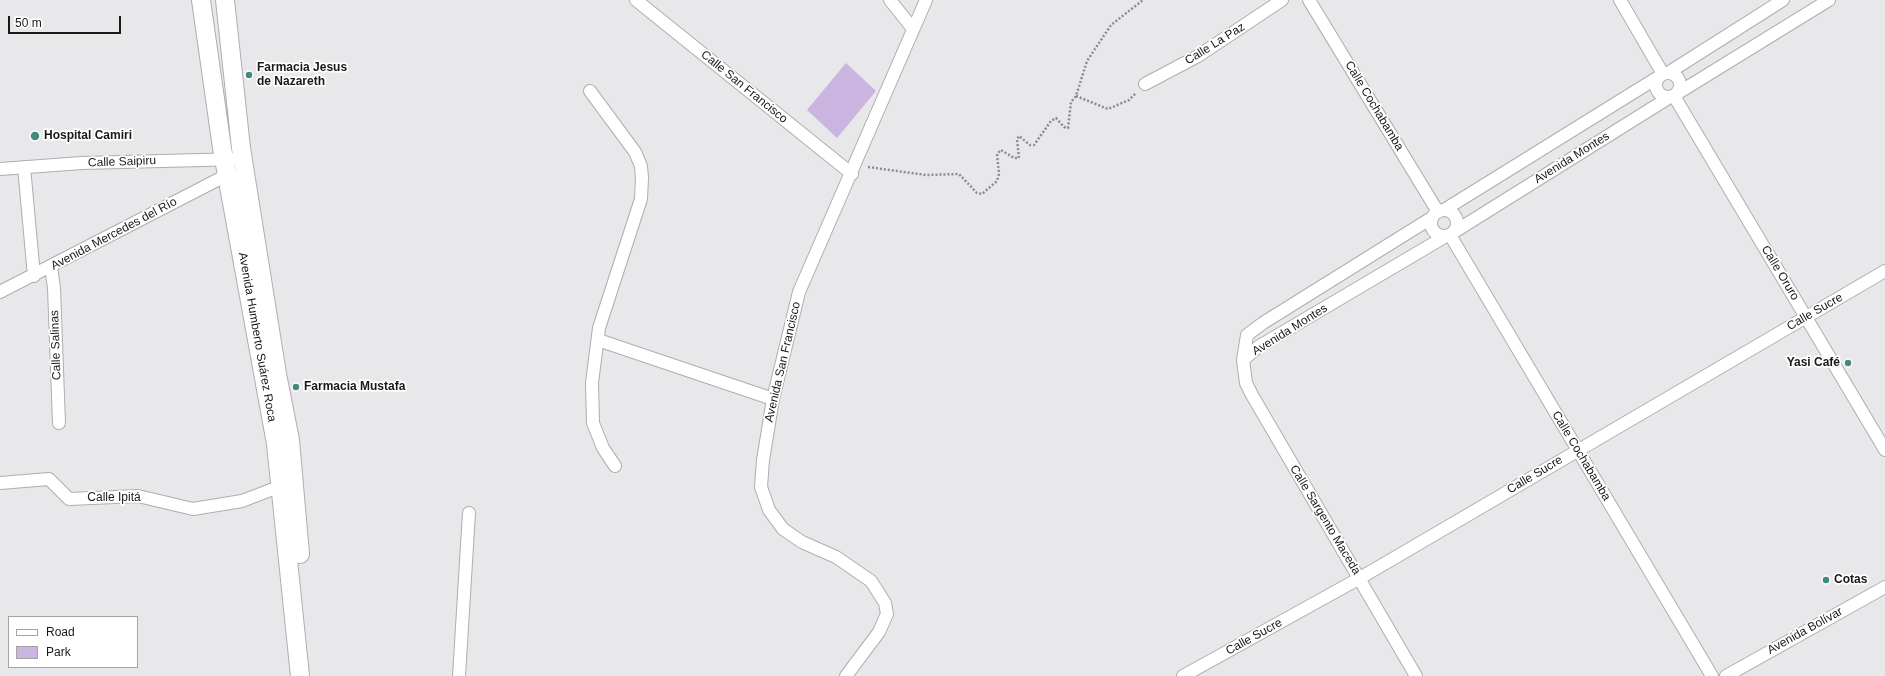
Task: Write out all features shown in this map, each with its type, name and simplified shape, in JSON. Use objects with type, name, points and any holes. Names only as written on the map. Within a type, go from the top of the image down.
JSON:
[{"type":"main road","name":"Avenida Humberto Suárez Roca","points":[[201,0],[226,168],[276,444],[300,676]]},
{"type":"main road","name":"Avenida Humberto Suárez Roca","points":[[225,0],[244,166],[277,374],[290,440],[310,676]]},
{"type":"street","name":"Calle San Francisco","points":[[636,0],[853,169]]},
{"type":"street","points":[[890,0],[913,29]]},
{"type":"street","name":"Avenida San Francisco","points":[[846,676],[879,632],[887,614],[885,603],[871,581],[836,557],[802,542],[783,529],[769,510],[761,487],[763,460],[773,399],[800,292],[926,0]]},
{"type":"street","name":"Calle La Paz","points":[[1145,84],[1198,56],[1282,0]]},
{"type":"street","name":"Calle Cochabamba","points":[[1309,0],[1438,213]]},
{"type":"street","points":[[1620,0],[1664,74]]},
{"type":"street","name":"Avenida Montes","points":[[1243,360],[1247,335],[1263,323],[1783,0]]},
{"type":"street","name":"Avenida Montes","points":[[1243,360],[1258,347],[1450,234],[1829,0]]},
{"type":"street","points":[[1664,74],[1675,75],[1680,82],[1674,95],[1663,96],[1657,90],[1656,82],[1664,74]]},
{"type":"street","points":[[590,91],[635,152],[642,178],[641,199],[599,328],[592,383],[593,423],[603,448],[615,466]]},
{"type":"street","name":"Calle Oruro","points":[[1674,95],[1885,450]]},
{"type":"street","name":"Calle Saipiru","points":[[0,168],[82,163],[226,168]]},
{"type":"street","points":[[226,168],[244,166]]},
{"type":"street","points":[[24,167],[34,276]]},
{"type":"street","name":"Avenida Mercedes del Río","points":[[0,292],[51,267],[226,168]]},
{"type":"street","points":[[1448,211],[1455,216],[1457,224],[1450,234],[1438,234],[1435,232],[1431,224],[1438,213],[1448,211]]},
{"type":"street","name":"Calle Cochabamba","points":[[1450,234],[1712,676]]},
{"type":"street","name":"Calle Salinas","points":[[51,267],[54,288],[59,422]]},
{"type":"street","name":"Calle Sucre","points":[[1183,676],[1360,578],[1885,271]]},
{"type":"street","points":[[598,340],[773,399]]},
{"type":"street","name":"Calle Sargento Maceda","points":[[1243,360],[1246,383],[1252,396],[1360,578],[1416,676]]},
{"type":"street","name":"Calle Ipitá","points":[[0,483],[49,479],[69,499],[138,496],[194,509],[242,501],[280,486]]},
{"type":"street","points":[[459,676],[469,513]]},
{"type":"street","name":"Avenida Bolívar","points":[[1726,676],[1885,586]]},
{"type":"path","points":[[853,169],[926,176],[959,174],[977,193],[982,194],[997,181],[999,174],[998,154],[1001,150],[1014,158],[1019,158],[1017,139],[1019,136],[1030,145],[1034,145],[1051,121],[1056,118],[1064,127],[1068,128],[1071,102],[1076,96],[1087,61],[1102,35],[1111,24],[1143,0]]},
{"type":"path","points":[[1076,96],[1108,109],[1129,100],[1145,84]]},
{"type":"green space","points":[[846,63],[876,91],[837,138],[807,110]]},
{"type":"place","name":"Farmacia Jesus de Nazareth","points":[[249,75]]},
{"type":"place","name":"Hospital Camiri","points":[[35,136]]},
{"type":"place","name":"Yasi Café","points":[[1848,363]]},
{"type":"place","name":"Farmacia Mustafa","points":[[296,387]]},
{"type":"place","name":"Cotas","points":[[1826,580]]}]
